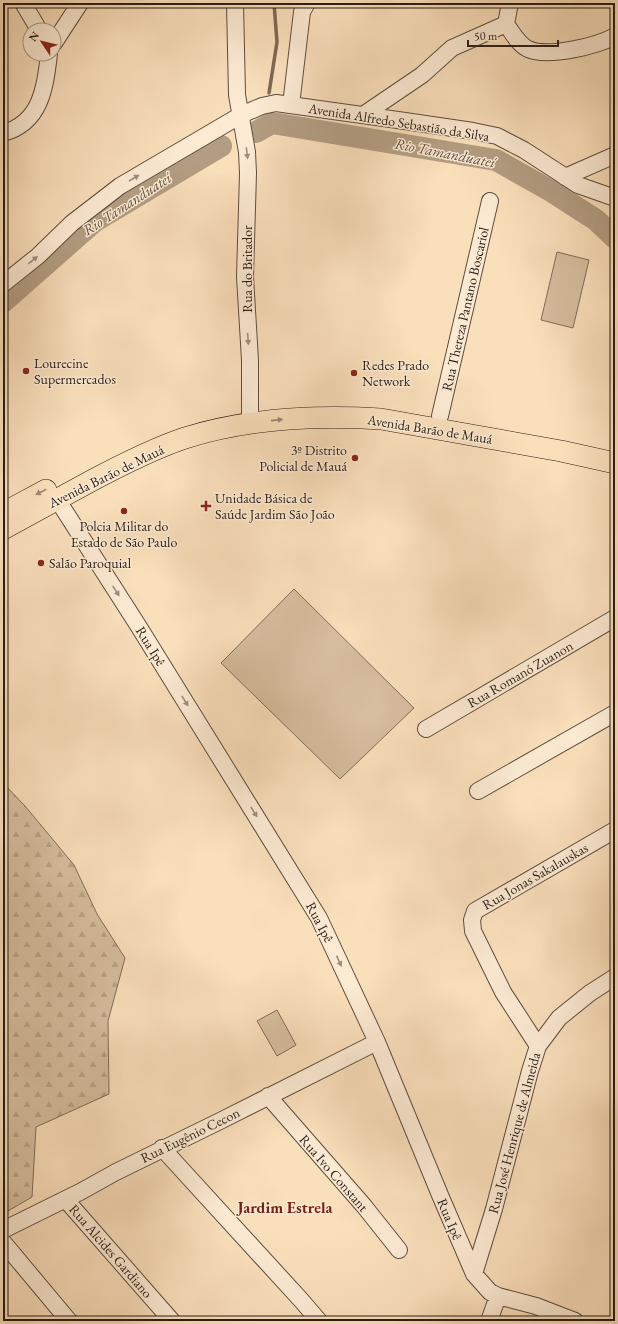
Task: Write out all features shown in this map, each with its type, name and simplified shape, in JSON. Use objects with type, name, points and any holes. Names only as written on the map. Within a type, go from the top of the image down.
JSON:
[{"type":"main road","name":"Avenida Barão de Mauá","points":[[3,529],[142,455],[184,439],[221,428],[250,416],[292,405],[350,404],[398,409],[440,416],[615,453]]},
{"type":"main road","name":"Avenida Barão de Mauá","points":[[6,507],[101,461],[162,434],[229,413],[289,419],[351,417],[381,419],[561,451],[615,464]]},
{"type":"main road","points":[[58,499],[60,495],[70,486],[99,467],[101,461]]},
{"type":"street","points":[[23,3],[34,22]]},
{"type":"street","points":[[62,31],[80,3]]},
{"type":"street","name":"Rua do Britador","points":[[235,3],[238,95],[247,152],[248,173],[245,277],[250,360],[250,416]]},
{"type":"street","points":[[291,105],[302,12],[307,3]]},
{"type":"street","points":[[510,3],[506,24],[516,38],[528,49],[542,52],[583,48],[615,36]]},
{"type":"street","points":[[363,116],[422,75],[452,48],[506,24]]},
{"type":"street","points":[[3,133],[22,125],[32,114],[39,101],[46,82],[48,62]]},
{"type":"street","name":"Avenida Alfredo Sebastião da Silva","points":[[3,284],[38,256],[72,223],[120,186],[240,115],[262,106],[276,104],[465,130],[497,136],[524,150],[578,185],[615,198]]},
{"type":"street","points":[[565,177],[615,155]]},
{"type":"street","name":"Rua Thereza Pantano Boscariol","points":[[440,416],[490,202]]},
{"type":"street","name":"Rua Ipê","points":[[58,499],[319,918],[377,1042],[474,1274],[490,1292],[498,1296],[536,1306],[575,1321]]},
{"type":"street","name":"Rua Romanó Zuanon","points":[[426,729],[615,618]]},
{"type":"street","points":[[478,791],[615,713]]},
{"type":"street","name":"Rua Jonas Sakalauskas","points":[[538,1046],[504,992],[474,931],[472,920],[475,911],[615,830]]},
{"type":"street","name":"Rua José Henrique de Almeida","points":[[474,1274],[494,1209],[530,1071],[538,1046],[559,1018],[590,993],[615,978]]},
{"type":"street","name":"Rua Eugênio Cecon","points":[[3,1230],[66,1200],[162,1148],[220,1121],[377,1042]]},
{"type":"street","name":"Rua Ivo Constant","points":[[268,1096],[364,1206],[399,1250]]},
{"type":"street","points":[[162,1148],[319,1321]]},
{"type":"street","name":"Rua Alcides Gardiano","points":[[66,1200],[172,1321]]},
{"type":"street","points":[[3,1242],[69,1321]]},
{"type":"street","points":[[490,1321],[498,1296]]},
{"type":"green space","points":[[557,252],[589,260],[573,328],[541,320]]},
{"type":"green space","points":[[294,589],[414,708],[340,779],[221,663]]},
{"type":"green space","points":[[3,783],[25,806],[74,865],[97,914],[125,958],[108,1021],[109,1094],[36,1127],[32,1197],[3,1214]]},
{"type":"green space","points":[[277,1010],[296,1045],[277,1056],[257,1021]]},
{"type":"waterway","points":[[269,93],[277,42],[274,3]]},
{"type":"waterway","name":"Rio Tamanduateí","points":[[256,132],[272,123],[496,160],[551,191],[596,220],[615,238]]},
{"type":"waterway","name":"Rio Tamanduateí","points":[[3,302],[95,221],[221,146]]},
{"type":"place","name":"Lourecine Supermercados","points":[[26,371]]},
{"type":"place","name":"Redes Prado Network","points":[[354,373]]},
{"type":"place","name":"3º Distrito Policial de Mauá","points":[[355,458]]},
{"type":"place","name":"Unidade Básica de Saúde Jardim São João","points":[[206,506]]},
{"type":"place","name":"Polcia Militar do Estado de São Paulo","points":[[124,511]]},
{"type":"place","name":"Salão Paroquial","points":[[41,563]]},
{"type":"district","name":"Jardim Estrela","points":[[285,1207]]}]
